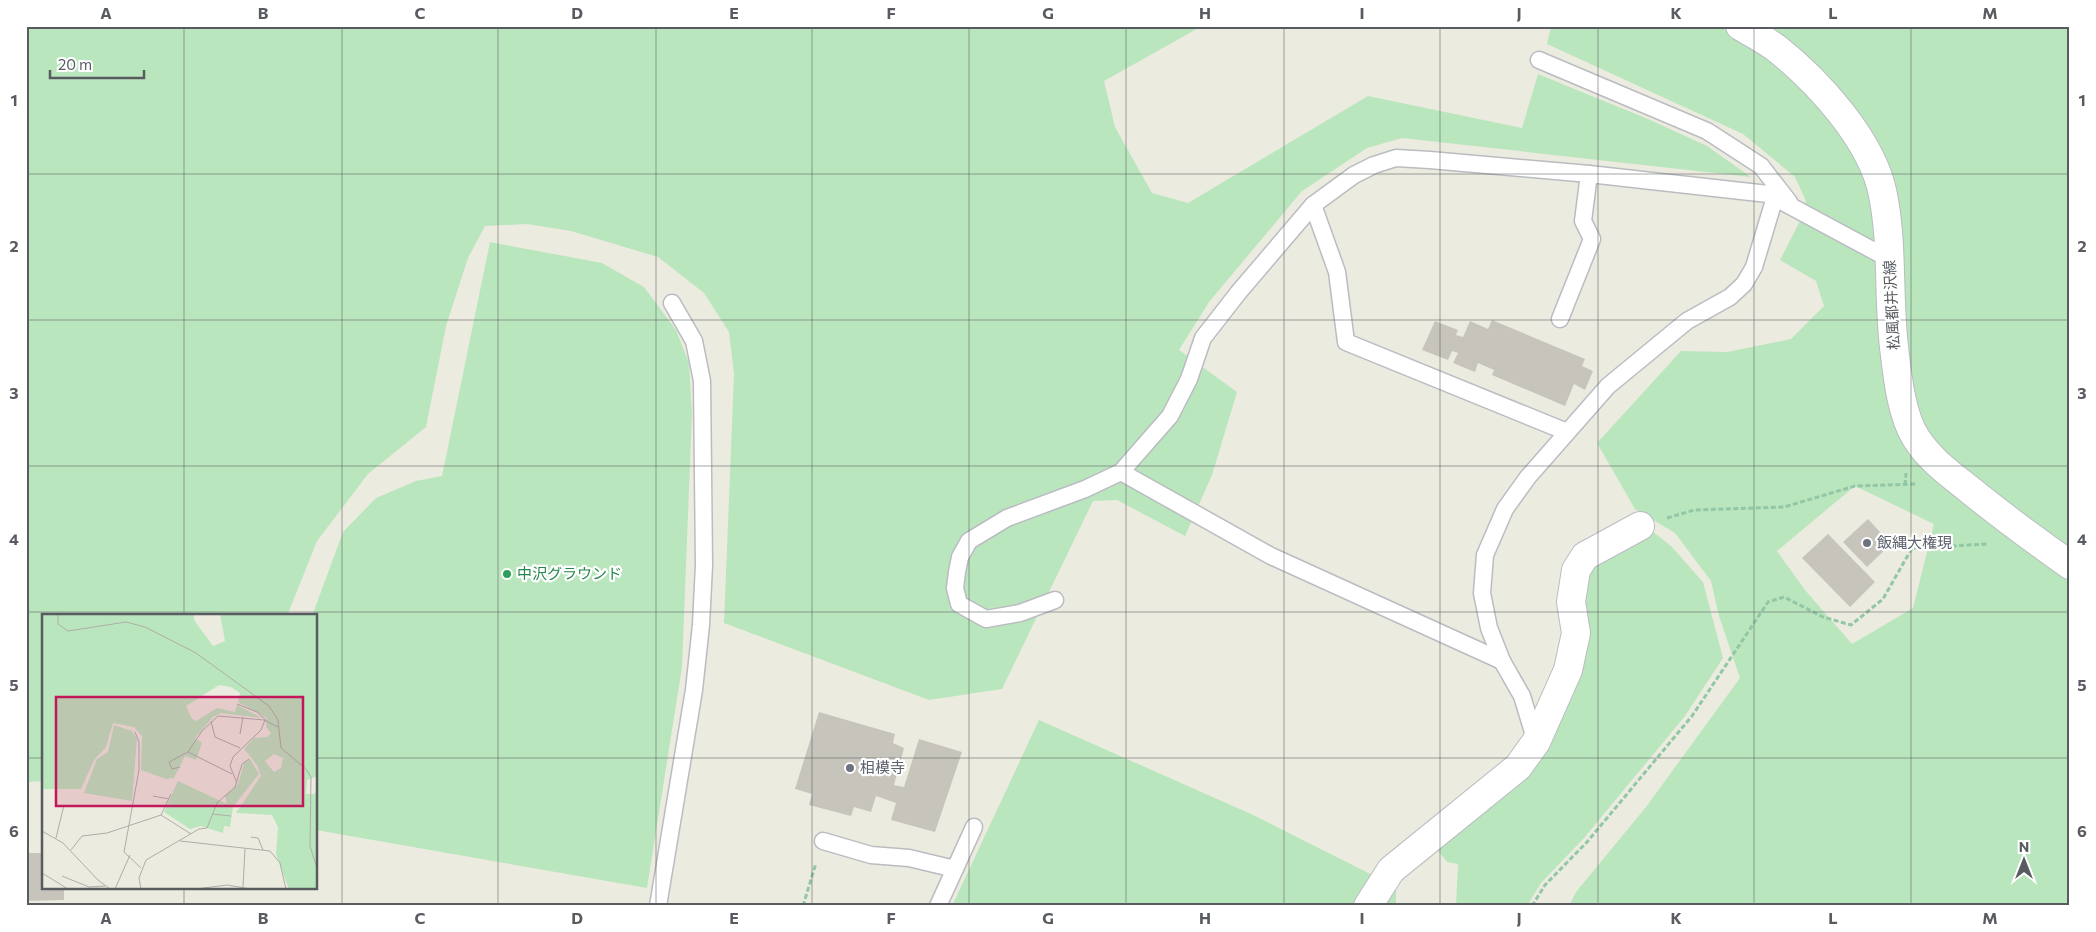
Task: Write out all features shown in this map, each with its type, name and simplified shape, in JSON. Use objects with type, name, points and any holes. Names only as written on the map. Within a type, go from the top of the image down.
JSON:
[{"type":"street","name":"松風都井沢線","points":[[1740,26],[1775,47],[1809,76],[1853,128],[1870,160],[1883,194],[1889,259],[1890,320],[1896,370],[1909,425],[1935,464],[2070,565]]},
{"type":"street","points":[[1368,906],[1391,870],[1518,767],[1536,742],[1568,670],[1576,633],[1571,602],[1576,570],[1584,556],[1640,526]]},
{"type":"lane","points":[[1539,60],[1707,130],[1761,166],[1793,207]]},
{"type":"lane","points":[[1055,600],[1020,613],[986,619],[959,604],[955,588],[960,557],[969,541],[1007,518],[1085,489],[1121,472],[1170,416],[1189,379],[1203,338],[1238,293],[1313,205],[1354,175],[1396,158],[1589,174],[1768,194],[1889,259]]},
{"type":"lane","points":[[1560,319],[1592,239],[1583,221],[1589,174]]},
{"type":"lane","points":[[1536,742],[1522,696],[1502,661],[1490,628],[1482,593],[1485,555],[1505,509],[1528,478],[1608,386],[1687,321],[1730,297],[1744,284],[1756,260],[1775,197]]},
{"type":"lane","points":[[1313,205],[1337,272],[1346,342],[1567,432]]},
{"type":"lane","points":[[658,906],[694,690],[701,625],[704,565],[702,381],[694,341],[672,303]]},
{"type":"lane","points":[[1121,472],[1271,556],[1502,661]]},
{"type":"lane","points":[[938,906],[974,827]]},
{"type":"lane","points":[[823,840],[871,855],[909,858],[955,869]]},
{"type":"path","points":[[1640,526],[1694,510],[1784,507],[1855,486],[1959,481]]},
{"type":"path","points":[[1532,906],[1546,885],[1588,842],[1692,716],[1768,602],[1784,597],[1822,617],[1851,625],[1883,599],[1912,548],[2036,541]]},
{"type":"green space","points":[[26,26],[1202,26],[1104,81],[1115,127],[1152,193],[1188,203],[1368,96],[1522,128],[1538,74],[1648,119],[1707,146],[1751,177],[1402,138],[1367,148],[1302,191],[1209,302],[1179,350],[1237,392],[1212,475],[1185,536],[1117,500],[1093,501],[1002,689],[929,700],[724,623],[734,374],[729,332],[704,293],[658,257],[571,231],[527,224],[485,226],[468,258],[446,326],[426,427],[368,474],[317,541],[288,614],[42,614],[42,781],[26,782]]},
{"type":"green space","points":[[1551,26],[2070,26],[2070,906],[1569,906],[1576,892],[1646,807],[1740,678],[1719,616],[1711,581],[1675,533],[1635,509],[1597,443],[1681,351],[1727,352],[1791,339],[1824,306],[1816,281],[1780,260],[1800,221],[1806,201],[1795,177],[1743,134],[1547,44]],"holes":[[[1855,486],[1934,524],[1913,608],[1852,644],[1805,590],[1777,551]]]},
{"type":"green space","name":"中沢グラウンド","points":[[490,242],[602,263],[644,287],[676,330],[689,363],[692,413],[682,667],[647,888],[318,830],[318,614],[313,614],[343,532],[376,498],[416,481],[442,476]]},
{"type":"green space","points":[[1652,531],[1671,546],[1703,582],[1723,658],[1685,716],[1584,838],[1541,883],[1527,906],[1456,906],[1458,864],[1447,862],[1436,848],[1524,775],[1582,602],[1593,563]]},
{"type":"green space","points":[[1039,720],[1251,814],[1396,887],[1396,906],[952,906]]},
{"type":"building","points":[[1492,320],[1585,359],[1582,366],[1593,371],[1585,390],[1574,384],[1565,406],[1492,375],[1494,370],[1478,363],[1475,372],[1453,363],[1458,353],[1452,351],[1448,360],[1422,350],[1435,321],[1458,330],[1456,335],[1463,337],[1470,321],[1488,329]]},
{"type":"building","name":"飯縄大権現","points":[[1868,519],[1891,544],[1867,567],[1843,542]]},
{"type":"building","points":[[1828,534],[1875,582],[1850,607],[1802,558]]},
{"type":"building","name":"相模寺","points":[[819,712],[895,734],[893,743],[904,748],[894,785],[904,787],[919,739],[962,752],[935,832],[891,820],[896,803],[876,796],[871,812],[854,807],[851,816],[809,805],[812,794],[795,789]]},
{"type":"building","points":[[26,853],[42,853],[42,890],[64,890],[64,900],[26,901]]},
{"type":"place","name":"飯縄大権現","points":[[1867,543]]},
{"type":"place","name":"中沢グラウンド","points":[[507,574]]},
{"type":"place","name":"相模寺","points":[[850,768]]}]
